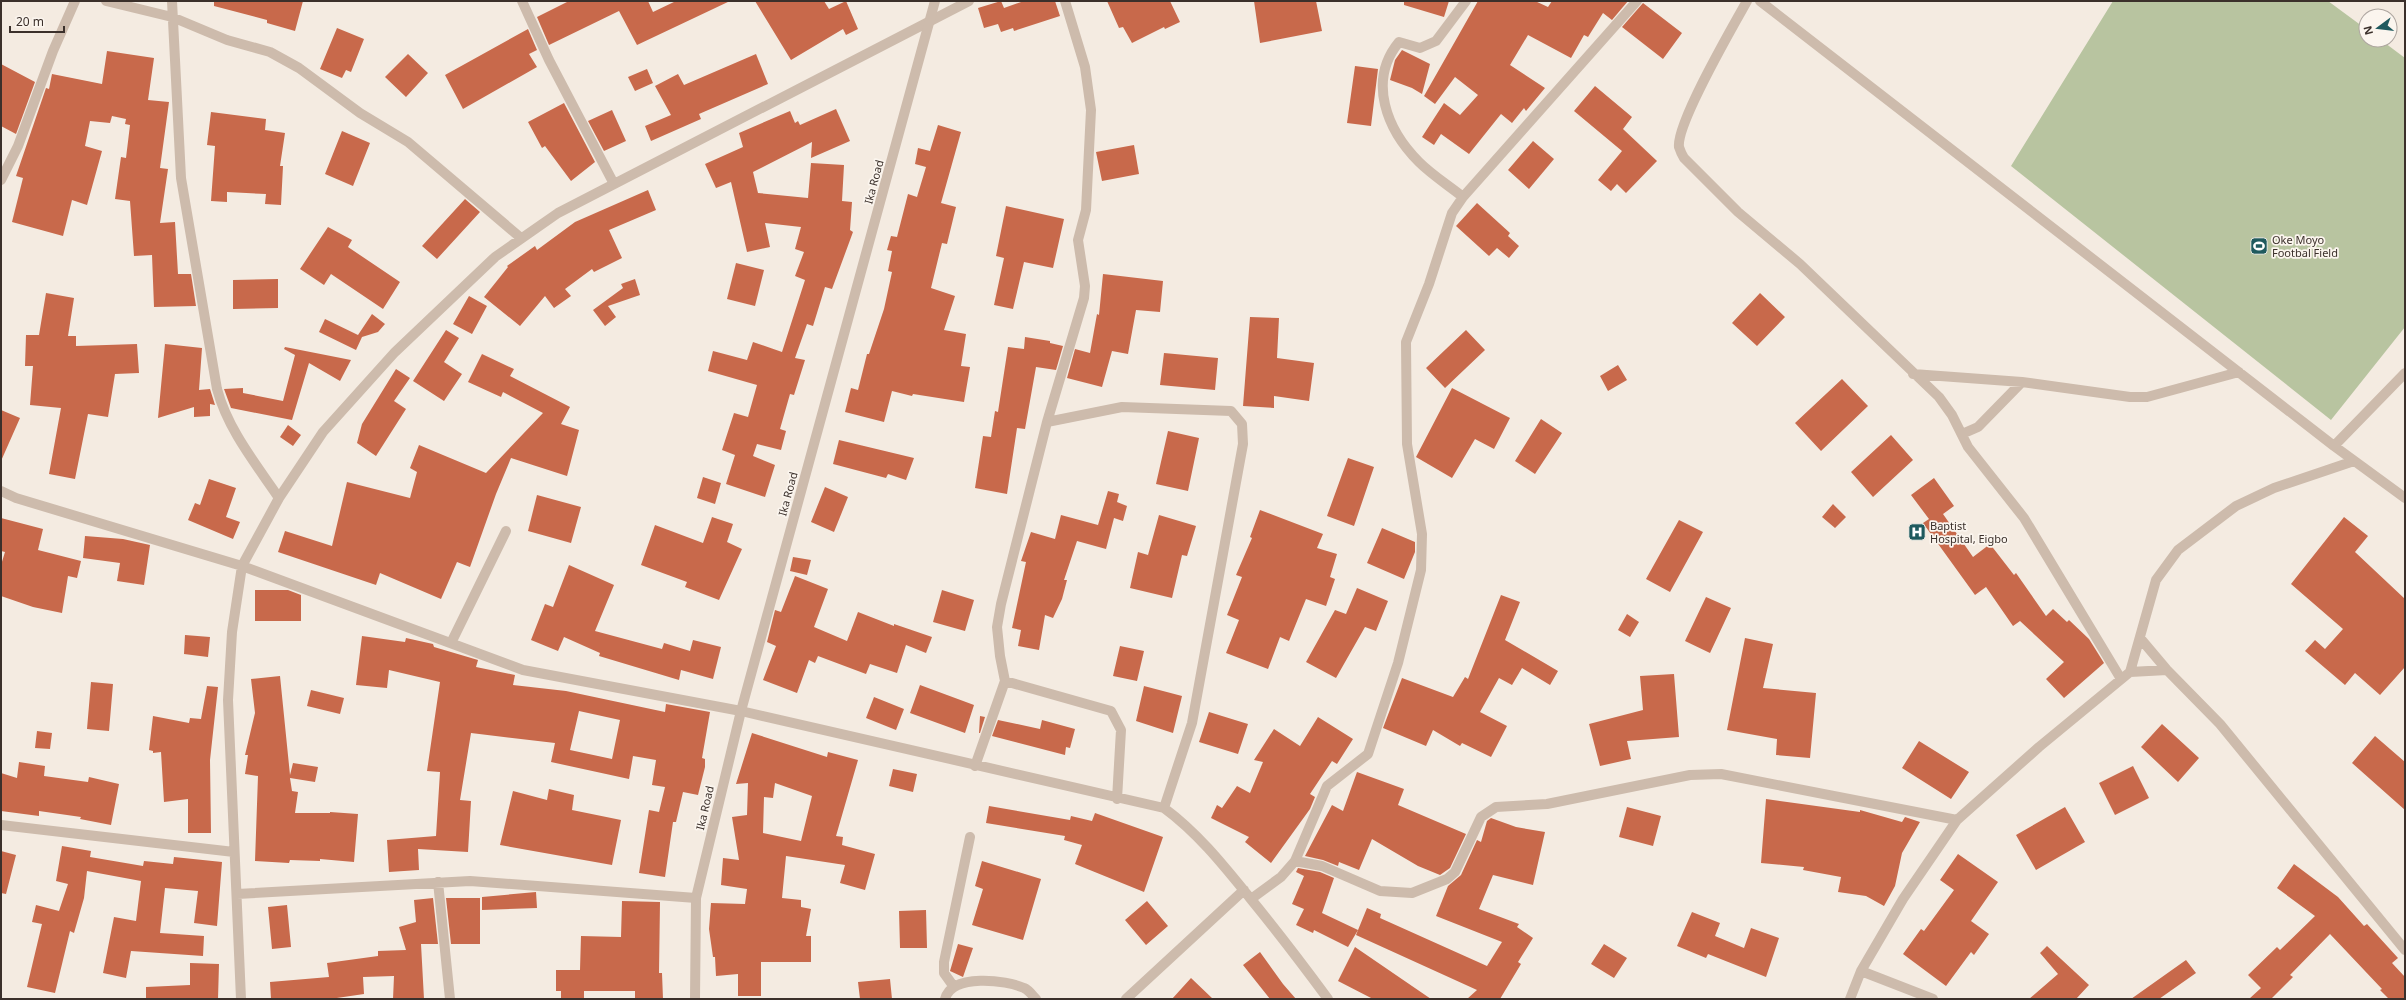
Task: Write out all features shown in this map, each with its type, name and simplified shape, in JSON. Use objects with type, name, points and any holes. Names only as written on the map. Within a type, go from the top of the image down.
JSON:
[{"type":"street","points":[[1,180],[18,146],[53,51],[75,1]]},
{"type":"street","points":[[106,1],[172,17],[227,40],[270,52],[299,68],[360,113],[408,142],[521,238]]},
{"type":"street","points":[[172,1],[181,178],[217,389],[222,410],[279,498]]},
{"type":"street","points":[[522,1],[549,60],[614,184]]},
{"type":"street","name":"Ika Road","points":[[695,999],[696,898],[741,711],[935,1]]},
{"type":"street","points":[[241,999],[228,700],[232,632],[242,566],[279,498],[323,432],[395,352],[495,257],[558,213],[930,23],[969,1]]},
{"type":"street","points":[[975,766],[1005,681],[1000,656],[997,627],[1001,604],[1047,422],[1084,298],[1085,286],[1078,240],[1086,210],[1091,110],[1085,68],[1065,1]]},
{"type":"street","points":[[1462,197],[1420,162],[1398,136],[1388,117],[1383,95],[1384,68],[1388,56],[1398,42],[1420,48],[1436,41],[1466,1]]},
{"type":"street","points":[[1251,899],[1281,877],[1295,860],[1327,786],[1368,754],[1398,663],[1421,570],[1422,534],[1407,444],[1406,342],[1429,284],[1452,213],[1462,197],[1637,1]]},
{"type":"street","points":[[1747,1],[1708,73],[1681,133],[1679,146],[1684,158],[1738,212],[1800,264],[1913,374],[1939,397],[1962,434],[1968,447],[2024,518],[2121,679]]},
{"type":"street","points":[[1760,1],[2334,446],[2405,498]]},
{"type":"street","points":[[1913,374],[2022,382],[2130,397],[2147,397],[2239,372]]},
{"type":"street","points":[[2334,446],[2405,373]]},
{"type":"street","points":[[1962,434],[1978,427],[2022,382]]},
{"type":"street","points":[[1047,422],[1122,407],[1231,411],[1242,424],[1243,444],[1192,722],[1164,808]]},
{"type":"street","points":[[2130,672],[2156,580],[2178,550],[2199,532],[2236,506],[2274,488],[2354,461]]},
{"type":"street","points":[[1,491],[16,498],[242,566],[523,670],[741,711],[1117,799],[1164,808],[1182,822],[1216,856],[1286,941],[1328,999]]},
{"type":"street","points":[[451,643],[506,531]]},
{"type":"street","points":[[2140,638],[2167,670],[2220,724],[2405,950]]},
{"type":"street","points":[[1850,999],[1861,971],[1903,899],[1957,820],[2039,747],[2130,672],[2167,670]]},
{"type":"street","points":[[1005,681],[1111,711],[1121,730],[1117,799]]},
{"type":"street","points":[[1295,860],[1322,866],[1380,891],[1412,893],[1447,879],[1455,872],[1481,816],[1496,807],[1547,804],[1690,775],[1721,774],[1957,820]]},
{"type":"street","points":[[1,825],[234,852]]},
{"type":"street","points":[[954,987],[944,973],[944,962],[970,837]]},
{"type":"street","points":[[237,894],[470,881],[696,898]]},
{"type":"street","points":[[438,882],[450,999]]},
{"type":"street","points":[[1126,999],[1244,890]]},
{"type":"street","points":[[1861,971],[1933,999]]},
{"type":"street","points":[[945,999],[947,994],[961,983],[988,980],[1025,988],[1036,999]]},
{"type":"green space","name":"Oke Moyo Footbal Field","points":[[2113,1],[2328,1],[2358,23],[2358,48],[2392,48],[2405,58],[2405,327],[2331,420],[2011,166]]},
{"type":"building","points":[[214,1],[303,1],[295,31],[267,23],[267,20],[214,6]]},
{"type":"building","points":[[569,1],[648,1],[653,12],[676,1],[730,1],[637,45],[619,11],[549,45],[537,17]]},
{"type":"building","points":[[755,1],[824,1],[829,9],[846,1],[858,29],[846,35],[843,29],[791,60]]},
{"type":"building","points":[[1001,1],[1004,8],[1024,1],[1055,1],[1060,16],[1014,31],[1013,28],[1001,32],[998,24],[984,28],[978,8]]},
{"type":"building","points":[[1107,1],[1170,1],[1180,22],[1165,29],[1164,27],[1132,43],[1123,27],[1119,28]]},
{"type":"building","points":[[1254,1],[1316,1],[1322,31],[1260,43]]},
{"type":"building","points":[[1404,1],[1449,1],[1444,17],[1404,5]]},
{"type":"building","points":[[1478,1],[1535,1],[1548,7],[1552,1],[1628,1],[1612,20],[1603,13],[1588,37],[1584,35],[1571,58],[1528,35],[1510,65],[1545,88],[1526,111],[1524,108],[1512,123],[1501,114],[1469,154],[1441,134],[1434,145],[1422,137],[1444,103],[1460,115],[1478,95],[1455,77],[1435,104],[1424,96]]},
{"type":"building","points":[[1643,3],[1682,33],[1663,59],[1622,27]]},
{"type":"building","points":[[337,28],[364,39],[351,72],[346,70],[342,78],[320,69]]},
{"type":"building","points":[[528,29],[537,50],[529,54],[537,67],[463,109],[445,75]]},
{"type":"building","points":[[1402,50],[1430,64],[1422,94],[1412,88],[1390,80],[1395,60]]},
{"type":"building","points":[[107,51],[154,58],[148,100],[169,102],[160,168],[168,169],[160,223],[175,222],[178,274],[191,274],[196,306],[154,307],[152,255],[134,256],[130,201],[115,199],[121,157],[126,158],[130,125],[125,124],[126,119],[112,116],[110,123],[90,121],[85,146],[102,151],[87,205],[72,200],[63,236],[12,222],[23,178],[16,176],[46,88],[49,89],[52,74],[102,84]]},
{"type":"building","points":[[408,54],[428,73],[406,97],[385,77]]},
{"type":"building","points":[[756,54],[768,84],[699,114],[701,119],[651,141],[645,126],[671,115],[655,86],[678,74],[684,85]]},
{"type":"building","points":[[1,64],[35,82],[16,134],[1,126]]},
{"type":"building","points":[[1355,66],[1378,69],[1371,126],[1347,123]]},
{"type":"building","points":[[647,69],[653,83],[635,91],[628,77]]},
{"type":"building","points":[[1595,86],[1632,117],[1623,129],[1657,161],[1626,193],[1617,184],[1611,191],[1598,180],[1622,151],[1574,111]]},
{"type":"building","points":[[564,103],[595,162],[571,181],[545,146],[542,148],[528,122]]},
{"type":"building","points":[[836,109],[850,141],[811,158],[812,142],[753,172],[758,193],[808,198],[811,163],[844,165],[842,201],[852,202],[850,230],[853,232],[832,289],[825,287],[813,326],[807,324],[795,358],[805,360],[794,395],[790,394],[780,429],[786,431],[781,450],[757,444],[753,456],[775,465],[765,497],[726,484],[735,455],[722,450],[734,413],[748,417],[757,385],[708,371],[713,351],[747,360],[753,342],[782,352],[805,280],[795,276],[804,252],[795,249],[801,227],[765,223],[770,247],[747,252],[731,182],[716,188],[705,164],[743,147],[739,133],[790,111],[795,123],[798,121],[800,125]]},
{"type":"building","points":[[612,110],[626,141],[604,151],[588,121]]},
{"type":"building","points":[[211,112],[266,119],[265,130],[285,133],[280,166],[283,166],[281,205],[265,204],[266,194],[227,192],[227,202],[211,201],[215,146],[207,145]]},
{"type":"building","points":[[938,125],[961,132],[941,203],[956,207],[947,244],[942,243],[931,288],[955,296],[944,330],[966,334],[961,366],[970,367],[964,402],[913,394],[912,396],[892,391],[884,422],[845,412],[851,388],[858,390],[867,354],[869,354],[884,309],[892,272],[888,271],[892,251],[887,250],[891,236],[897,237],[908,194],[917,197],[926,167],[915,164],[918,148],[930,151]]},
{"type":"building","points":[[342,131],[370,143],[353,186],[325,174]]},
{"type":"building","points":[[1533,141],[1554,159],[1529,189],[1508,170]]},
{"type":"building","points":[[1134,145],[1139,174],[1102,181],[1096,152]]},
{"type":"building","points":[[648,190],[656,210],[609,230],[622,258],[594,272],[592,269],[565,289],[571,296],[554,308],[545,296],[520,326],[484,297],[508,267],[507,266],[535,246],[537,250],[575,222]]},
{"type":"building","points":[[465,199],[480,212],[437,259],[422,246]]},
{"type":"building","points":[[1477,203],[1510,233],[1508,236],[1519,246],[1509,258],[1497,248],[1489,256],[1456,226]]},
{"type":"building","points":[[1006,206],[1064,219],[1053,268],[1024,262],[1013,309],[994,305],[1004,258],[996,256]]},
{"type":"building","points":[[328,227],[352,240],[348,247],[400,282],[383,309],[331,274],[324,285],[300,269]]},
{"type":"building","points":[[736,263],[764,270],[755,306],[727,299]]},
{"type":"building","points":[[1103,274],[1163,281],[1160,312],[1136,310],[1128,354],[1112,351],[1102,387],[1067,378],[1075,349],[1090,353],[1097,314],[1099,315]]},
{"type":"building","points":[[278,279],[278,308],[233,309],[233,280]]},
{"type":"building","points":[[635,279],[640,295],[608,306],[616,317],[605,326],[593,310],[623,288],[621,284]]},
{"type":"building","points":[[46,293],[74,298],[68,336],[76,336],[76,346],[137,344],[139,373],[115,374],[108,417],[88,414],[75,479],[49,474],[61,408],[30,405],[33,366],[25,366],[26,335],[39,335]]},
{"type":"building","points":[[1760,293],[1785,317],[1757,346],[1732,323]]},
{"type":"building","points":[[469,296],[487,306],[472,334],[453,324]]},
{"type":"building","points":[[372,314],[385,324],[378,332],[362,337],[356,350],[319,332],[325,319],[358,335]]},
{"type":"building","points":[[1250,317],[1279,318],[1277,358],[1314,363],[1309,401],[1274,396],[1274,408],[1243,406]]},
{"type":"building","points":[[446,330],[459,338],[444,362],[462,374],[444,401],[413,381]]},
{"type":"building","points":[[1466,330],[1485,350],[1445,388],[1426,368]]},
{"type":"building","points":[[1025,337],[1050,341],[1050,343],[1063,346],[1056,370],[1036,367],[1025,429],[1017,428],[1007,494],[975,488],[983,436],[991,437],[995,411],[998,412],[1008,347],[1024,349]]},
{"type":"building","points":[[165,344],[202,348],[199,390],[210,389],[215,405],[210,404],[210,416],[194,417],[194,407],[158,418]]},
{"type":"building","points":[[285,347],[351,360],[340,381],[309,363],[292,420],[231,408],[224,389],[243,388],[243,393],[283,401],[295,355],[284,349]]},
{"type":"building","points":[[1164,353],[1218,358],[1215,390],[1160,385]]},
{"type":"building","points":[[482,354],[514,369],[510,376],[570,407],[561,424],[579,430],[567,476],[511,458],[496,494],[470,567],[457,562],[441,599],[380,573],[376,585],[278,552],[285,531],[332,546],[347,482],[410,498],[417,472],[410,468],[419,445],[486,473],[543,413],[503,392],[501,397],[468,382]]},
{"type":"building","points":[[1618,365],[1627,380],[1608,391],[1600,376]]},
{"type":"building","points":[[396,369],[410,378],[394,401],[406,409],[376,456],[357,443],[362,424]]},
{"type":"building","points":[[1842,379],[1868,406],[1821,451],[1795,423]]},
{"type":"building","points":[[1452,388],[1510,418],[1494,449],[1475,439],[1452,478],[1416,457]]},
{"type":"building","points":[[1,410],[20,418],[1,461]]},
{"type":"building","points":[[1541,419],[1562,433],[1535,474],[1515,461]]},
{"type":"building","points":[[288,425],[301,435],[293,446],[280,437]]},
{"type":"building","points":[[1168,431],[1199,438],[1188,491],[1156,484]]},
{"type":"building","points":[[1891,435],[1913,460],[1873,497],[1851,472]]},
{"type":"building","points":[[839,440],[914,458],[906,480],[888,474],[886,478],[833,464]]},
{"type":"building","points":[[1348,458],[1374,467],[1354,526],[1327,516]]},
{"type":"building","points":[[703,477],[721,483],[715,504],[697,498]]},
{"type":"building","points":[[1934,478],[1954,506],[1943,514],[1973,557],[1990,544],[2014,575],[2016,573],[2046,616],[2053,609],[2067,622],[2069,620],[2089,639],[2104,663],[2064,698],[2046,679],[2064,662],[2020,621],[2013,626],[1986,587],[1975,595],[1923,523],[1929,519],[1911,495]]},
{"type":"building","points":[[209,479],[236,488],[226,517],[240,522],[233,539],[188,520],[195,503],[200,505]]},
{"type":"building","points":[[825,487],[848,497],[834,532],[811,522]]},
{"type":"building","points":[[1108,491],[1119,494],[1117,502],[1127,506],[1123,521],[1114,518],[1106,549],[1077,541],[1064,580],[1067,580],[1062,599],[1053,618],[1045,615],[1039,650],[1018,646],[1021,630],[1012,628],[1026,562],[1021,561],[1031,532],[1055,539],[1061,515],[1098,525]]},
{"type":"building","points":[[537,495],[581,507],[571,543],[528,531]]},
{"type":"building","points":[[1833,504],[1846,517],[1835,528],[1822,517]]},
{"type":"building","points":[[1260,510],[1323,534],[1317,548],[1337,554],[1330,577],[1335,579],[1326,606],[1306,599],[1289,641],[1280,637],[1268,669],[1226,653],[1239,620],[1227,615],[1242,577],[1236,575],[1252,538],[1250,537]]},
{"type":"building","points":[[1159,515],[1196,526],[1187,556],[1182,555],[1172,598],[1130,588],[1138,552],[1148,555]]},
{"type":"building","points":[[712,517],[733,524],[727,542],[742,549],[719,600],[685,587],[687,582],[641,565],[655,525],[703,543]]},
{"type":"building","points":[[2344,517],[2368,536],[2355,552],[2405,599],[2405,667],[2380,695],[2355,673],[2345,685],[2305,651],[2315,640],[2325,649],[2343,629],[2291,584]]},
{"type":"building","points":[[1,518],[43,529],[38,550],[81,561],[77,578],[68,576],[62,613],[33,607],[1,596],[1,565],[5,552],[1,551]]},
{"type":"building","points":[[1679,520],[1703,532],[1670,592],[1646,579]]},
{"type":"building","points":[[1382,528],[1415,542],[1415,552],[1404,579],[1367,563]]},
{"type":"building","points":[[85,536],[123,539],[150,545],[144,585],[117,581],[120,563],[83,558]]},
{"type":"building","points":[[793,557],[811,560],[807,575],[790,571]]},
{"type":"building","points":[[569,565],[614,585],[595,631],[662,649],[664,643],[690,651],[693,640],[721,647],[713,679],[681,670],[679,680],[599,656],[600,653],[564,637],[558,651],[531,640],[545,604],[553,607]]},
{"type":"building","points":[[795,576],[828,589],[814,627],[847,641],[858,612],[894,626],[894,624],[932,637],[926,653],[906,645],[897,673],[870,664],[866,674],[818,656],[815,663],[809,660],[797,693],[763,680],[776,646],[767,642],[775,610],[781,612]]},
{"type":"building","points":[[1357,588],[1388,601],[1376,631],[1365,627],[1336,678],[1306,662],[1335,610],[1346,614]]},
{"type":"building","points":[[255,590],[288,590],[301,595],[301,621],[255,621]]},
{"type":"building","points":[[942,590],[974,600],[965,631],[933,622]]},
{"type":"building","points":[[1501,595],[1520,602],[1505,640],[1558,671],[1550,685],[1522,668],[1512,685],[1499,678],[1480,712],[1507,726],[1491,757],[1462,743],[1460,746],[1433,730],[1426,746],[1383,728],[1402,678],[1453,697],[1465,677],[1468,679]]},
{"type":"building","points":[[1706,597],[1731,608],[1710,653],[1685,641]]},
{"type":"building","points":[[1627,614],[1639,622],[1630,637],[1618,630]]},
{"type":"building","points":[[185,635],[210,637],[208,657],[184,654]]},
{"type":"building","points":[[362,636],[405,642],[406,638],[433,644],[434,647],[478,660],[476,667],[515,675],[513,685],[566,691],[665,712],[666,704],[710,712],[702,758],[705,759],[705,767],[698,795],[683,792],[676,822],[673,822],[665,877],[639,873],[649,810],[659,812],[665,787],[652,785],[656,760],[633,756],[629,779],[551,762],[555,743],[471,733],[460,800],[471,801],[468,852],[418,849],[419,870],[389,872],[387,840],[436,836],[440,772],[427,771],[440,682],[389,670],[387,688],[356,685]],"holes":[[[579,711],[620,720],[612,759],[570,750]]]},
{"type":"building","points":[[1745,638],[1773,644],[1763,688],[1816,693],[1810,758],[1776,755],[1777,739],[1727,730]]},
{"type":"building","points":[[1120,646],[1144,651],[1137,681],[1113,676]]},
{"type":"building","points":[[1674,674],[1679,737],[1627,741],[1631,759],[1600,766],[1589,724],[1643,710],[1640,676]]},
{"type":"building","points":[[280,676],[290,775],[293,763],[318,767],[315,782],[290,778],[292,791],[298,792],[295,813],[330,812],[358,814],[354,862],[320,859],[320,861],[290,860],[289,863],[255,861],[258,776],[245,774],[248,755],[245,755],[255,713],[251,679]]},
{"type":"building","points":[[91,682],[113,684],[109,731],[87,729]]},
{"type":"building","points":[[920,685],[974,705],[965,733],[910,713]]},
{"type":"building","points":[[207,686],[218,687],[210,760],[211,833],[188,833],[188,799],[164,802],[161,752],[153,753],[153,751],[149,750],[153,716],[189,723],[190,718],[201,719]]},
{"type":"building","points":[[1144,686],[1182,696],[1173,733],[1136,721]]},
{"type":"building","points":[[311,690],[344,698],[340,714],[307,706]]},
{"type":"building","points":[[874,697],[904,709],[896,730],[866,718]]},
{"type":"building","points":[[1209,712],[1248,724],[1238,754],[1199,742]]},
{"type":"building","points":[[980,716],[985,717],[979,733]]},
{"type":"building","points":[[1318,717],[1353,739],[1337,764],[1332,761],[1310,794],[1315,797],[1310,809],[1271,863],[1245,842],[1249,837],[1211,818],[1217,805],[1222,808],[1237,786],[1250,793],[1263,762],[1254,760],[1274,729],[1300,746]]},
{"type":"building","points":[[998,720],[1040,729],[1042,720],[1075,729],[1070,748],[1066,747],[1065,755],[992,736]]},
{"type":"building","points":[[2162,724],[2199,758],[2178,782],[2141,747]]},
{"type":"building","points":[[37,731],[52,733],[50,749],[35,748]]},
{"type":"building","points":[[752,733],[827,757],[828,752],[858,760],[836,836],[843,837],[842,845],[875,854],[865,890],[840,883],[845,865],[786,856],[782,898],[801,900],[801,907],[811,909],[806,936],[811,936],[811,962],[761,962],[761,996],[738,996],[738,974],[716,976],[715,957],[713,957],[709,929],[711,903],[745,904],[747,889],[721,885],[723,858],[739,860],[732,817],[747,815],[748,783],[736,784]],"holes":[[[775,783],[812,796],[801,841],[763,833],[764,797],[773,798]]]},
{"type":"building","points":[[2375,736],[2405,762],[2405,810],[2352,763]]},
{"type":"building","points":[[1919,741],[1969,772],[1951,799],[1902,768]]},
{"type":"building","points":[[19,762],[45,766],[44,776],[88,782],[89,777],[119,784],[111,825],[80,819],[81,817],[39,811],[39,816],[1,811],[1,773],[17,778]]},
{"type":"building","points":[[2133,766],[2149,798],[2115,815],[2099,783]]},
{"type":"building","points":[[893,769],[917,774],[913,792],[889,786]]},
{"type":"building","points":[[1357,772],[1404,789],[1398,805],[1466,834],[1450,868],[1440,875],[1418,866],[1372,839],[1359,870],[1339,862],[1338,866],[1323,860],[1305,856],[1332,805],[1343,811]]},
{"type":"building","points":[[549,789],[574,795],[572,810],[621,820],[612,865],[500,845],[513,791],[547,800]]},
{"type":"building","points":[[1766,799],[1860,812],[1860,810],[1902,822],[1905,817],[1920,822],[1902,853],[1895,886],[1884,906],[1866,896],[1838,892],[1841,877],[1803,870],[1804,867],[1761,863]]},
{"type":"building","points":[[989,806],[1070,820],[1071,816],[1092,821],[1095,813],[1163,837],[1144,892],[1075,864],[1082,845],[1064,840],[1065,836],[986,823]]},
{"type":"building","points":[[1627,807],[1661,816],[1653,846],[1619,837]]},
{"type":"building","points":[[2065,807],[2085,842],[2036,870],[2016,835]]},
{"type":"building","points":[[1491,818],[1516,827],[1545,832],[1533,885],[1493,875],[1479,909],[1519,924],[1517,927],[1533,938],[1518,962],[1521,964],[1500,999],[1467,999],[1477,990],[1356,935],[1367,908],[1381,914],[1380,918],[1487,966],[1502,942],[1436,916],[1448,886],[1461,875],[1477,840],[1481,842],[1487,821]]},
{"type":"building","points":[[62,846],[91,851],[90,857],[143,866],[144,861],[173,864],[174,857],[222,862],[217,926],[194,923],[198,891],[165,888],[160,933],[204,936],[203,956],[131,951],[126,978],[103,973],[114,917],[136,921],[141,881],[87,871],[84,898],[74,933],[70,931],[55,993],[27,987],[42,924],[32,922],[36,905],[59,911],[68,884],[56,881]]},
{"type":"building","points":[[1,851],[16,855],[6,894],[1,893]]},
{"type":"building","points":[[1958,854],[1998,882],[1971,921],[1989,934],[1974,955],[1971,952],[1946,986],[1903,954],[1921,929],[1924,931],[1954,890],[1940,880]]},
{"type":"building","points":[[982,861],[1041,879],[1023,940],[972,925],[983,889],[975,886]]},
{"type":"building","points":[[2294,864],[2338,897],[2364,926],[2367,924],[2398,958],[2392,963],[2405,977],[2405,999],[2389,999],[2380,990],[2382,989],[2330,934],[2290,975],[2293,977],[2271,999],[2249,999],[2261,988],[2248,975],[2277,947],[2280,950],[2315,916],[2277,888]]},
{"type":"building","points":[[1298,868],[1320,872],[1334,878],[1322,913],[1358,930],[1348,947],[1314,930],[1313,933],[1296,925],[1304,909],[1292,904],[1304,876],[1296,872]]},
{"type":"building","points":[[536,892],[537,908],[482,910],[482,897]]},
{"type":"building","points":[[433,898],[438,944],[421,944],[424,999],[393,999],[394,976],[363,977],[364,994],[330,999],[271,999],[270,982],[329,977],[327,963],[378,956],[378,951],[406,950],[399,927],[416,922],[414,900]]},
{"type":"building","points":[[446,898],[480,898],[480,944],[451,944]]},
{"type":"building","points":[[622,901],[660,902],[659,973],[662,973],[663,999],[635,999],[635,991],[584,991],[584,999],[561,999],[561,991],[556,991],[556,970],[580,970],[581,936],[621,937]]},
{"type":"building","points":[[1147,901],[1168,926],[1146,945],[1125,920]]},
{"type":"building","points":[[287,905],[291,947],[272,949],[268,907]]},
{"type":"building","points":[[926,910],[927,948],[900,948],[899,911]]},
{"type":"building","points":[[1692,912],[1720,923],[1715,936],[1744,948],[1751,928],[1779,938],[1766,977],[1708,954],[1706,958],[1677,946]]},
{"type":"building","points":[[958,944],[973,948],[963,977],[950,971]]},
{"type":"building","points":[[1604,944],[1627,958],[1614,978],[1591,964]]},
{"type":"building","points":[[2047,946],[2089,985],[2076,999],[2029,999],[2058,974],[2040,953]]},
{"type":"building","points":[[1355,947],[1431,999],[1373,999],[1338,981]]},
{"type":"building","points":[[1260,952],[1296,999],[1270,999],[1243,965]]},
{"type":"building","points":[[2186,960],[2196,973],[2159,999],[2131,999]]},
{"type":"building","points":[[190,963],[219,964],[218,999],[146,999],[146,987],[190,985]]},
{"type":"building","points":[[1191,978],[1213,999],[1172,999]]},
{"type":"building","points":[[890,979],[892,999],[860,999],[858,982]]},
{"type":"place","name":"Oke Moyo Footbal Field","points":[[2259,246]]},
{"type":"place","name":"Baptist Hospital, Eigbo","points":[[1917,532]]}]
